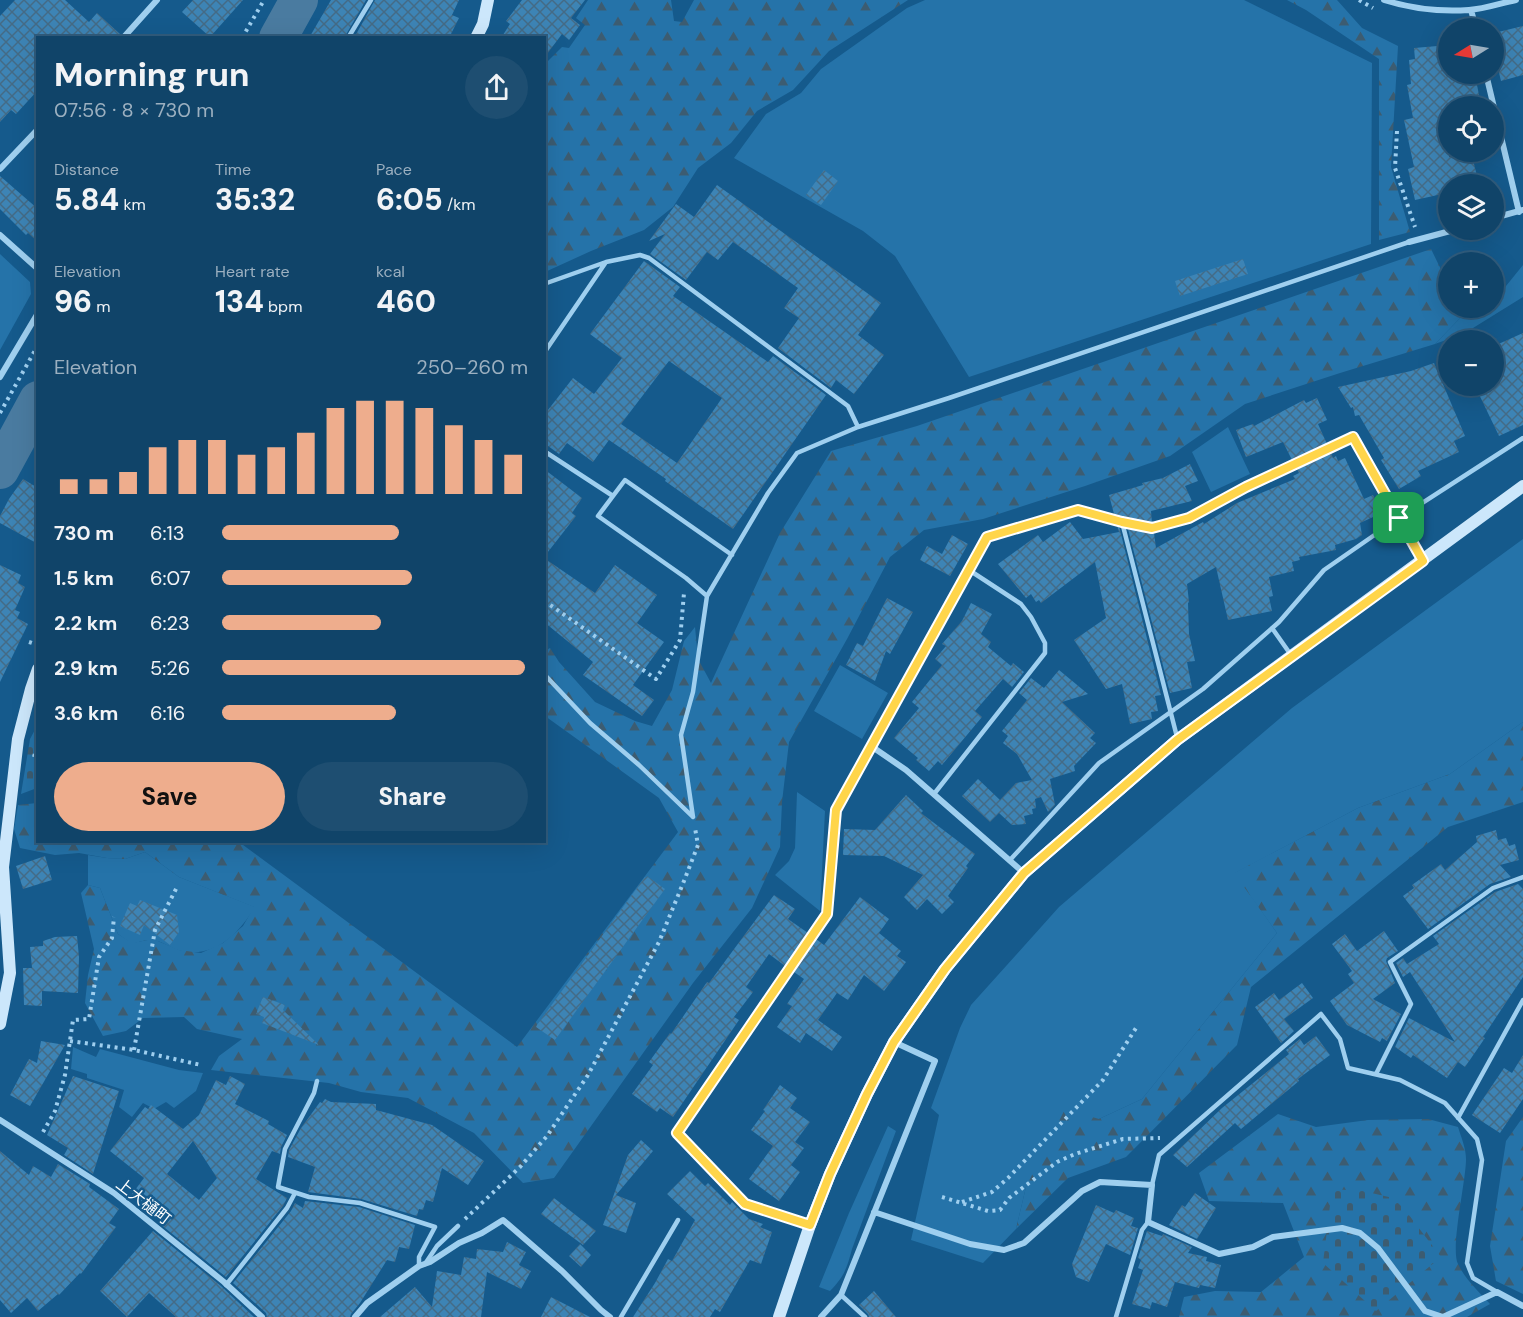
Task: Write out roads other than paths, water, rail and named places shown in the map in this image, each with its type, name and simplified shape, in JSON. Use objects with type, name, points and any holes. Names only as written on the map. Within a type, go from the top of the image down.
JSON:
[{"type":"street","points":[[125,36],[157,0]]},
{"type":"street","points":[[478,36],[488,0]]},
{"type":"street","points":[[1384,0],[1405,7],[1433,10],[1471,10],[1516,0]]},
{"type":"street","points":[[1471,10],[1473,18]]},
{"type":"street","points":[[1489,84],[1521,211],[1504,215]]},
{"type":"street","points":[[0,169],[36,131]]},
{"type":"street","points":[[1409,242],[1438,234]]},
{"type":"street","points":[[0,235],[36,267]]},
{"type":"street","points":[[0,377],[36,316]]},
{"type":"street","points":[[810,1225],[745,1204],[677,1133],[827,914],[836,810],[987,537],[1078,510],[1152,528],[1189,518],[1246,487],[1353,437],[1423,561]]},
{"type":"street","points":[[779,1317],[830,1174],[894,1042],[945,969],[1024,873],[1177,740],[1523,486]]},
{"type":"street","points":[[0,1024],[10,973],[1,867],[5,809],[18,740],[36,675]]},
{"type":"street","points":[[871,746],[906,770],[1024,873]]},
{"type":"street","points":[[821,1317],[841,1295],[935,1061],[894,1042]]},
{"type":"street","name":"上大樋町","points":[[0,1120],[114,1193],[262,1317]]},
{"type":"street","points":[[874,1212],[970,1244],[1004,1250],[1024,1243],[1082,1191],[1100,1182],[1152,1185],[1148,1222],[1219,1254],[1253,1247],[1273,1237],[1342,1228],[1360,1233],[1378,1248],[1425,1311],[1443,1317],[1497,1292],[1523,1306]]},
{"type":"street","points":[[355,1317],[367,1303],[422,1265],[503,1220],[562,1271],[610,1317]]},
{"type":"lane","points":[[349,36],[371,0]]},
{"type":"lane","points":[[546,676],[590,723],[639,765],[693,817],[681,735],[693,692],[707,596],[768,493],[797,453],[858,427],[1409,242]]},
{"type":"lane","points":[[546,283],[606,262],[640,255],[649,258],[848,406],[858,427]]},
{"type":"lane","points":[[546,350],[606,262]]},
{"type":"lane","points":[[1010,860],[1099,763],[1196,695],[1279,622],[1324,570],[1399,518],[1523,438]]},
{"type":"lane","points":[[546,452],[613,496]]},
{"type":"lane","points":[[707,596],[686,578],[598,516],[625,480],[732,555]]},
{"type":"lane","points":[[1122,522],[1177,740]]},
{"type":"lane","points":[[934,794],[1045,653],[1045,643],[1021,604],[969,570]]},
{"type":"lane","points":[[1272,628],[1292,657]]},
{"type":"lane","points":[[1376,1074],[1411,1004],[1390,962],[1493,888],[1523,877]]},
{"type":"lane","points":[[1458,1118],[1523,1000]]},
{"type":"lane","points":[[1152,1185],[1158,1155],[1321,1014],[1341,1039],[1348,1068],[1400,1080],[1444,1103],[1477,1139],[1482,1160],[1467,1263],[1473,1278],[1497,1292]]},
{"type":"lane","points":[[317,1081],[314,1093],[285,1149],[278,1187],[309,1197],[360,1203],[435,1227],[418,1257],[422,1265],[437,1246],[458,1226]]},
{"type":"lane","points":[[226,1285],[287,1209],[295,1193]]},
{"type":"lane","points":[[621,1317],[678,1220]]},
{"type":"lane","points":[[1116,1317],[1142,1230],[1148,1222]]},
{"type":"lane","points":[[841,1295],[865,1317]]},
{"type":"waterway","points":[[279,36],[299,0]]},
{"type":"waterway","points":[[0,470],[36,404]]}]
